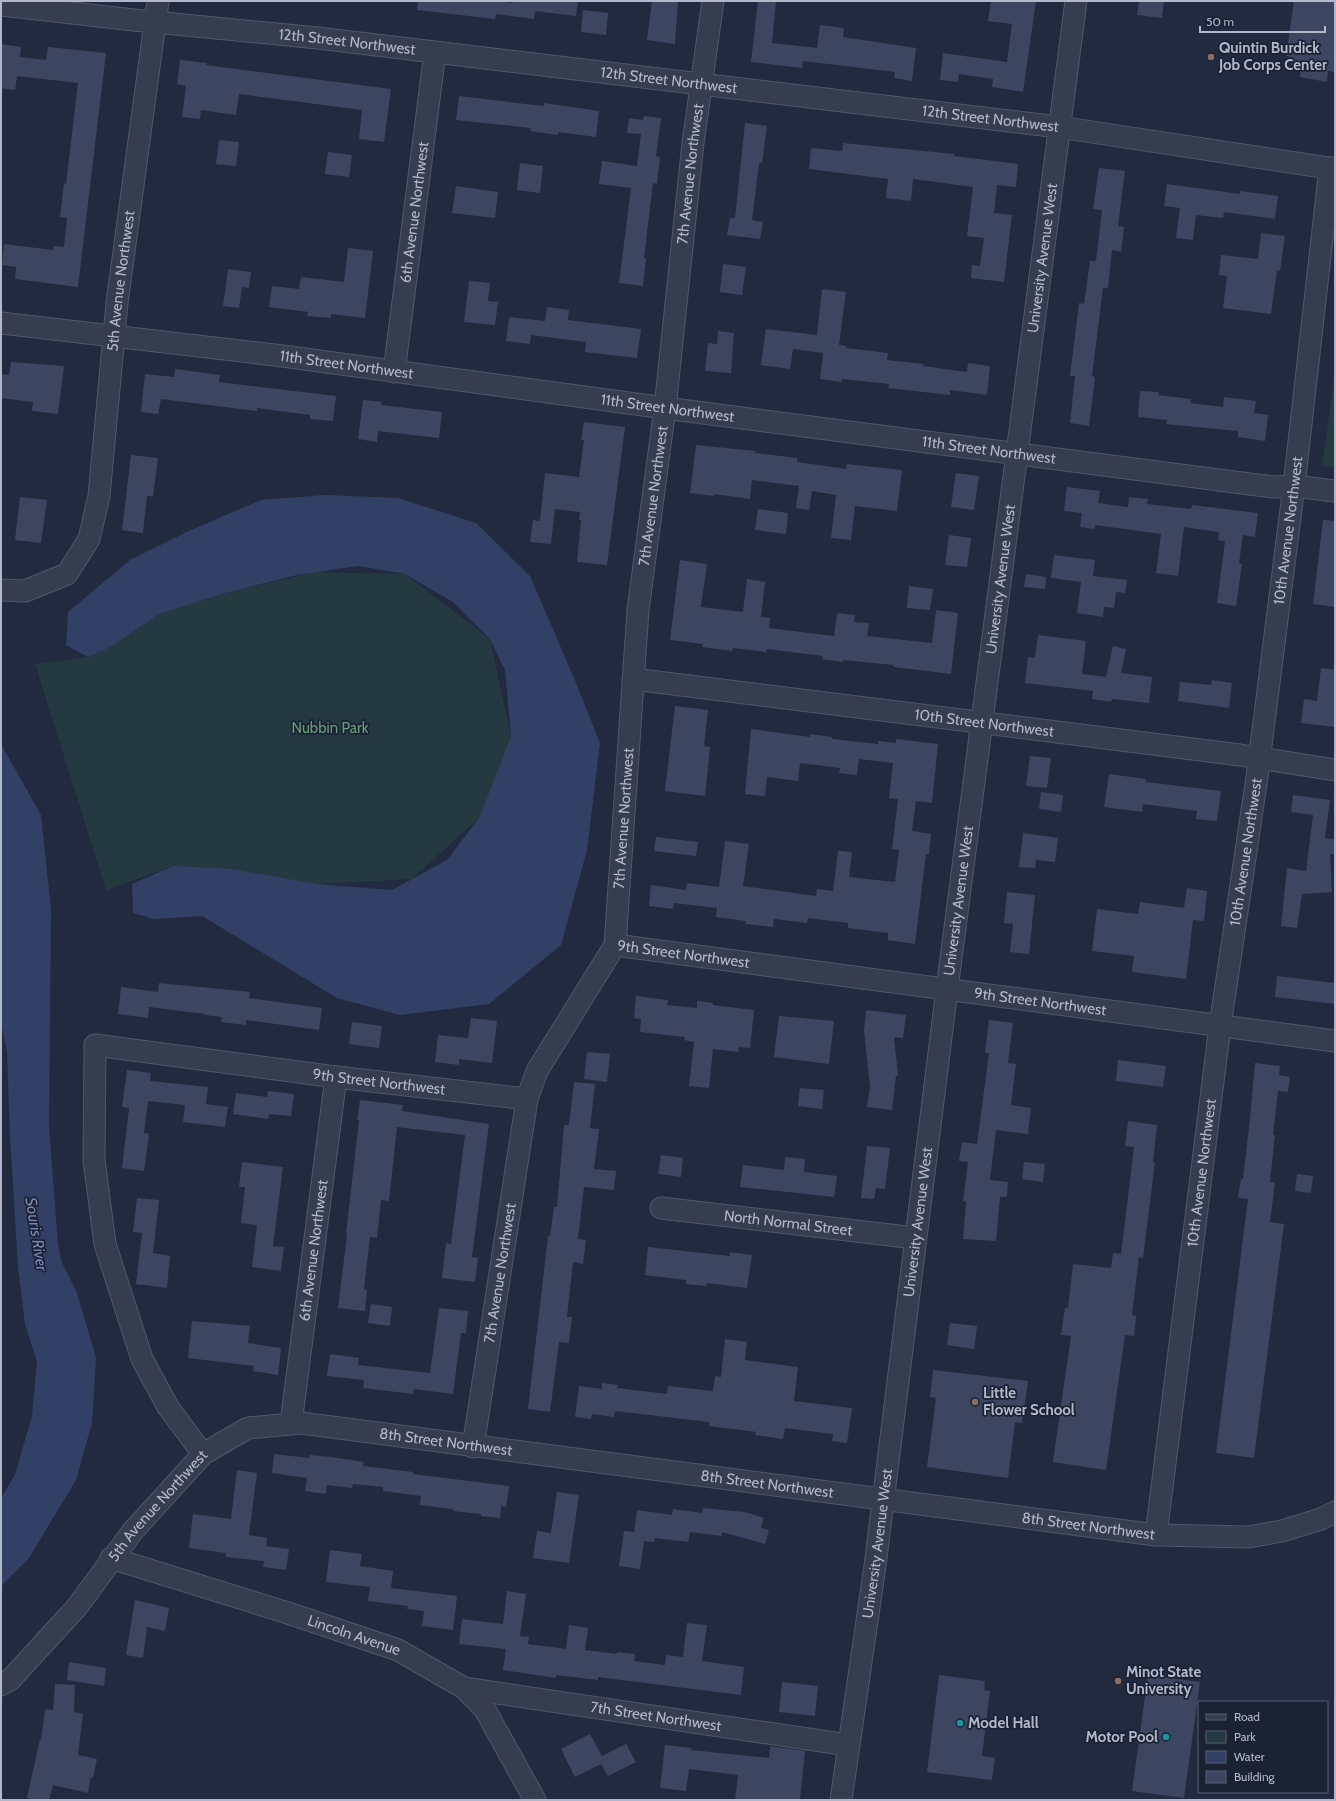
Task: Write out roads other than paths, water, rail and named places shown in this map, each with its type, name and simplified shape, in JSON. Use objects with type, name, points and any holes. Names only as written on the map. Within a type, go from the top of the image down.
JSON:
[{"type":"street","name":"5th Avenue Northwest","points":[[1,590],[25,591],[67,574],[89,539],[99,496],[117,303],[158,1]]},
{"type":"street","name":"7th Avenue Northwest","points":[[615,945],[638,610],[665,408],[693,143],[713,1]]},
{"type":"street","name":"University Avenue West","points":[[841,1800],[884,1499],[915,1238],[981,723],[1076,1]]},
{"type":"street","name":"12th Street Northwest","points":[[1,4],[435,52],[1059,127],[1332,169]]},
{"type":"street","name":"6th Avenue Northwest","points":[[394,372],[435,52]]},
{"type":"street","name":"10th Avenue Northwest","points":[[1156,1535],[1220,1026],[1260,759],[1332,169]]},
{"type":"street","name":"11th Street Northwest","points":[[1,323],[394,372],[1273,487],[1294,486],[1335,491]]},
{"type":"street","name":"10th Street Northwest","points":[[633,679],[1240,755],[1335,770]]},
{"type":"street","name":"9th Street Northwest","points":[[95,1045],[336,1077],[527,1099],[537,1071],[615,945],[1335,1041]]},
{"type":"street","name":"5th Avenue Northwest","points":[[1,1685],[10,1680],[77,1607],[111,1558],[132,1532],[203,1454],[168,1407],[142,1359],[105,1244],[94,1160],[95,1045]]},
{"type":"street","name":"6th Avenue Northwest","points":[[291,1423],[336,1077]]},
{"type":"street","name":"7th Avenue Northwest","points":[[473,1447],[527,1099]]},
{"type":"street","name":"North Normal Street","points":[[661,1208],[915,1238]]},
{"type":"street","name":"8th Street Northwest","points":[[203,1454],[248,1428],[302,1423],[473,1447],[1156,1535],[1248,1537],[1282,1531],[1322,1519],[1335,1512]]},
{"type":"street","name":"Lincoln Avenue","points":[[111,1558],[288,1613],[398,1650],[464,1688],[484,1708],[535,1800]]},
{"type":"street","name":"7th Street Northwest","points":[[464,1688],[848,1745]]},
{"type":"water","points":[[325,495],[398,498],[476,523],[530,576],[600,743],[587,850],[561,945],[489,1004],[400,1015],[337,998],[202,916],[153,919],[133,913],[132,884],[173,866],[233,869],[316,884],[392,890],[447,860],[479,818],[511,736],[505,670],[490,639],[453,602],[405,574],[358,566],[297,575],[225,593],[157,615],[112,646],[88,657],[66,645],[68,612],[130,560],[191,530],[261,500]]},
{"type":"water","name":"Souris River","points":[[1,744],[41,815],[51,909],[49,1127],[58,1244],[62,1263],[77,1293],[96,1358],[92,1423],[76,1480],[29,1558],[1,1586],[1,1498],[15,1475],[32,1416],[37,1362],[25,1324],[18,1267],[10,1137],[7,1052],[1,1023]]},
{"type":"place","name":"Quintin Burdick Job Corps Center","points":[[1211,57]]},
{"type":"place","name":"Little Flower School","points":[[975,1402]]},
{"type":"place","name":"Minot State University","points":[[1118,1681]]},
{"type":"place","name":"Model Hall","points":[[960,1723]]},
{"type":"place","name":"Motor Pool","points":[[1166,1737]]},
{"type":"park label","name":"Nubbin Park","points":[[330,728]]}]
